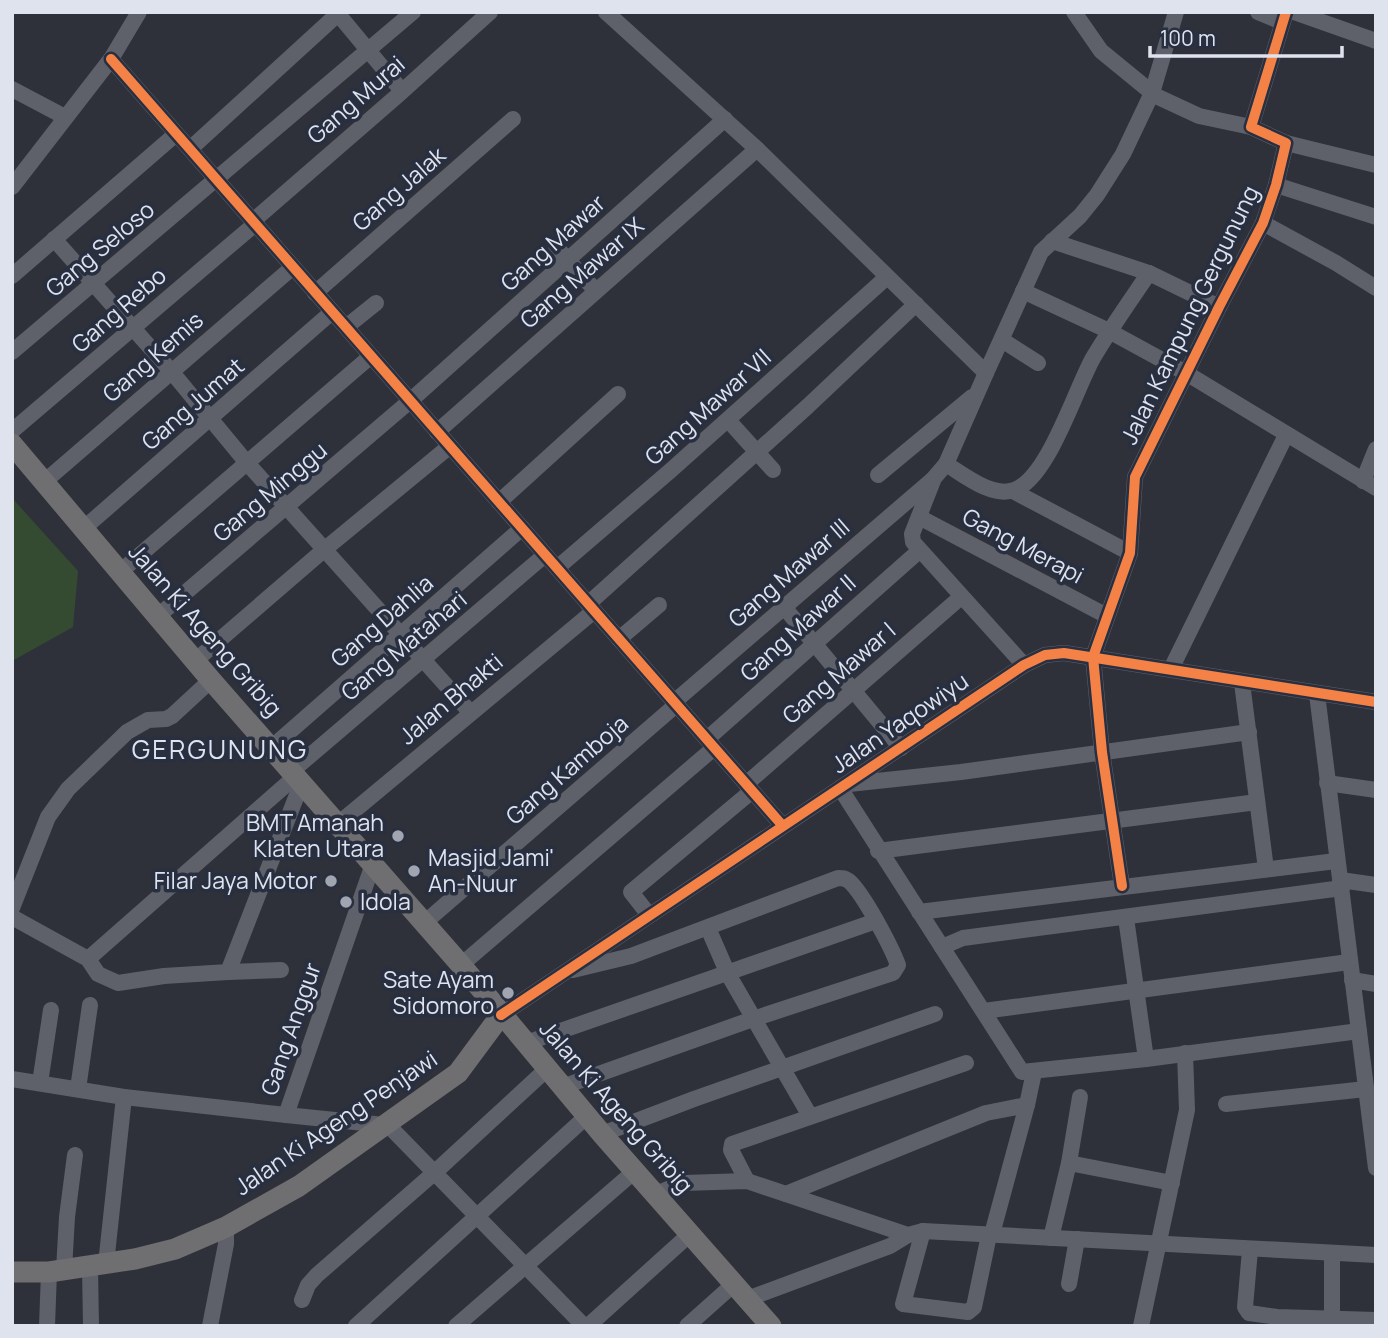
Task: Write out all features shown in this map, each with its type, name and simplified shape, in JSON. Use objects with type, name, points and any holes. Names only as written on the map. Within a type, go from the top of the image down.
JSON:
[{"type":"main road","name":"Jalan Ki Ageng Gribig","points":[[12,444],[211,680],[461,965],[602,1134],[771,1326]]},
{"type":"main road","name":"Jalan Ki Ageng Penjawi","points":[[12,1272],[57,1271],[98,1266],[175,1249],[226,1227],[299,1186],[458,1073],[501,1015]]},
{"type":"street","points":[[12,187],[111,59],[139,12]]},
{"type":"street","name":"Gang Seloso","points":[[12,352],[413,12]]},
{"type":"street","name":"Gang Murai","points":[[254,222],[490,12]]},
{"type":"street","points":[[606,12],[757,149],[986,373]]},
{"type":"street","points":[[1074,12],[1101,51],[1152,93],[1193,114],[1251,127],[1286,144],[1376,165]]},
{"type":"street","points":[[1024,665],[919,551],[912,542],[912,534],[934,478],[946,464],[1041,252],[1080,216],[1103,187],[1123,154],[1152,93],[1176,12]]},
{"type":"street","points":[[1258,12],[1287,16],[1376,41]]},
{"type":"street","points":[[190,149],[339,13],[402,91]]},
{"type":"street","points":[[1251,127],[1287,16]]},
{"type":"street","points":[[111,59],[782,825]]},
{"type":"street","points":[[12,89],[65,117]]},
{"type":"street","name":"Gang Jalak","points":[[315,293],[513,119]]},
{"type":"street","name":"Gang Mawar","points":[[410,401],[725,119]]},
{"type":"street","points":[[12,276],[176,134]]},
{"type":"street","name":"Jalan Kampung Gergunung","points":[[1093,657],[1130,553],[1135,477],[1263,223],[1286,144]]},
{"type":"street","name":"Gang Mawar IX","points":[[437,432],[757,149]]},
{"type":"street","points":[[1276,185],[1376,217]]},
{"type":"street","name":"Gang Rebo","points":[[12,431],[254,222]]},
{"type":"street","points":[[1263,223],[1376,288]]},
{"type":"street","points":[[54,239],[172,371],[247,463],[470,712]]},
{"type":"street","points":[[1052,241],[1149,273],[1219,307]]},
{"type":"street","points":[[556,247],[596,291]]},
{"type":"street","name":"Gang Kemis","points":[[44,482],[292,267]]},
{"type":"street","points":[[1013,491],[1030,480],[1044,462],[1089,366],[1149,273]]},
{"type":"street","name":"Gang Mawar VII","points":[[557,568],[887,277]]},
{"type":"street","name":"Jalan Kampung Gergunung","points":[[1023,291],[1110,331],[1186,373],[1370,485]]},
{"type":"street","points":[[346,327],[376,303]]},
{"type":"street","name":"Jalan Bhakti","points":[[338,824],[591,607],[916,304]]},
{"type":"street","name":"Gang Jumat","points":[[83,529],[332,312]]},
{"type":"street","points":[[1002,340],[1038,363]]},
{"type":"street","points":[[120,572],[371,356]]},
{"type":"street","points":[[878,475],[977,393]]},
{"type":"street","points":[[499,502],[618,394]]},
{"type":"street","name":"Gang Minggu","points":[[158,616],[410,401]]},
{"type":"street","points":[[728,420],[774,470]]},
{"type":"street","points":[[1171,669],[1286,435]]},
{"type":"street","points":[[195,660],[450,446]]},
{"type":"street","points":[[1370,485],[1376,449]]},
{"type":"street","points":[[946,464],[992,489],[1013,491],[1130,553]]},
{"type":"street","name":"Gang Mawar III","points":[[675,703],[934,478]]},
{"type":"street","name":"Gang Merapi","points":[[919,517],[1107,616]]},
{"type":"street","name":"Gang Dahlia","points":[[271,748],[522,528]]},
{"type":"street","name":"Gang Mawar II","points":[[461,965],[711,744],[919,551]]},
{"type":"street","name":"Gang Matahari","points":[[88,959],[545,555]]},
{"type":"street","name":"Gang Mawar I","points":[[649,915],[631,892],[961,597]]},
{"type":"street","points":[[619,639],[659,605]]},
{"type":"street","points":[[784,607],[901,748]]},
{"type":"street","name":"Jalan Yaqowiyu","points":[[501,1015],[782,825],[1024,665],[1045,655],[1054,653],[1093,657],[1242,683],[1376,702]]},
{"type":"street","points":[[1093,657],[1102,752],[1122,886]]},
{"type":"street","points":[[12,908],[48,817],[68,789],[127,732],[148,720],[172,716],[211,680]]},
{"type":"street","points":[[1242,683],[1266,869]]},
{"type":"street","points":[[1317,694],[1349,962],[1370,1096],[1376,1168]]},
{"type":"street","name":"Gang Kamboja","points":[[424,924],[675,703]]},
{"type":"street","points":[[1249,732],[843,786],[878,850],[1022,1072],[1359,1031]]},
{"type":"street","points":[[228,972],[297,776]]},
{"type":"street","points":[[1327,783],[1376,790]]},
{"type":"street","points":[[878,850],[1257,802]]},
{"type":"street","points":[[919,912],[1336,861]]},
{"type":"street","name":"Gang Anggur","points":[[373,864],[286,1115],[385,1124]]},
{"type":"street","points":[[562,1087],[896,971],[898,962],[876,921],[849,881],[838,878],[612,962],[565,971]]},
{"type":"street","points":[[942,947],[963,938],[1126,918],[1341,884],[1376,885]]},
{"type":"street","points":[[12,917],[88,959],[98,974],[118,983],[164,976],[281,970]]},
{"type":"street","points":[[1126,918],[1146,1059]]},
{"type":"street","points":[[526,1043],[876,921]]},
{"type":"street","points":[[708,928],[728,974],[810,1116]]},
{"type":"street","points":[[984,1011],[1349,962]]},
{"type":"street","points":[[1352,980],[1376,984]]},
{"type":"street","points":[[78,1089],[90,1005]]},
{"type":"street","points":[[40,1083],[51,1010]]},
{"type":"street","points":[[602,1134],[936,1014]]},
{"type":"street","points":[[1141,1326],[1187,1110],[1185,1053]]},
{"type":"street","points":[[747,1181],[731,1150],[732,1144],[966,1063]]},
{"type":"street","points":[[302,1300],[308,1285],[317,1275],[547,1069]]},
{"type":"street","points":[[915,1233],[903,1304],[968,1312],[974,1307],[1034,1072]]},
{"type":"street","points":[[12,1079],[124,1097],[286,1115]]},
{"type":"street","points":[[1226,1104],[1370,1096]]},
{"type":"street","points":[[91,1326],[124,1097]]},
{"type":"street","points":[[1051,1238],[1069,1163],[1080,1097]]},
{"type":"street","points":[[786,1194],[986,1113],[1027,1105]]},
{"type":"street","points":[[356,1326],[587,1116]]},
{"type":"street","points":[[385,1124],[586,1326],[690,1234]]},
{"type":"street","points":[[47,1326],[67,1217],[75,1155]]},
{"type":"street","points":[[1069,1163],[1172,1183]]},
{"type":"street","points":[[456,1326],[636,1170]]},
{"type":"street","points":[[656,1194],[683,1183],[747,1181],[915,1233],[1376,1255]]},
{"type":"street","points":[[210,1326],[226,1244],[226,1227]]},
{"type":"street","points":[[687,1326],[741,1292],[890,1246],[915,1233]]},
{"type":"street","points":[[1069,1284],[1077,1239]]},
{"type":"street","points":[[1251,1250],[1245,1307],[1249,1313],[1277,1317],[1376,1320]]},
{"type":"street","points":[[1332,1253],[1332,1320]]},
{"type":"green space","points":[[12,498],[78,571],[73,627],[12,661]]},
{"type":"cycle path","points":[[1122,886],[1102,752],[1093,657],[1130,553],[1135,477],[1263,223],[1276,185],[1286,143],[1251,127],[1286,12]]},
{"type":"cycle path","points":[[111,59],[782,825]]},
{"type":"cycle path","points":[[501,1015],[1024,665],[1045,655],[1064,653],[1376,702]]},
{"type":"place","name":"BMT Amanah Klaten Utara","points":[[398,836]]},
{"type":"place","name":"Masjid Jami' An-Nuur","points":[[414,871]]},
{"type":"place","name":"Filar Jaya Motor","points":[[331,881]]},
{"type":"place","name":"Idola","points":[[346,902]]},
{"type":"place","name":"Sate Ayam Sidomoro","points":[[508,993]]},
{"type":"district","name":"GERGUNUNG","points":[[220,750]]}]
